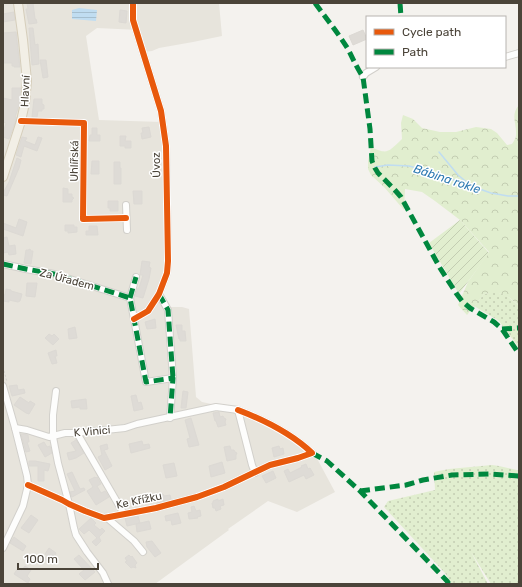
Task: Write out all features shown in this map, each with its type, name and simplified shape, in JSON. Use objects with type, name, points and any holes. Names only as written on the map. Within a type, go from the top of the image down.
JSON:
[{"type":"main road","name":"Hlavní","points":[[3,176],[21,122],[25,103],[27,81],[18,3]]},
{"type":"street","name":"Úvoz","points":[[133,3],[133,20],[161,111],[166,146],[168,261],[167,273],[159,294],[148,312],[134,319]]},
{"type":"street","points":[[506,57],[519,53]]},
{"type":"street","points":[[363,77],[373,68]]},
{"type":"street","name":"Uhlířská","points":[[21,122],[84,123],[83,219],[126,218]]},
{"type":"street","points":[[126,205],[127,230]]},
{"type":"street","name":"Za Úřadem","points":[[3,264],[54,274],[130,298]]},
{"type":"street","points":[[136,277],[130,298],[146,382],[173,378]]},
{"type":"street","points":[[159,294],[168,310],[173,378],[170,418],[216,407],[238,410],[254,473]]},
{"type":"street","points":[[3,386],[15,428],[28,485],[23,506],[3,548]]},
{"type":"street","points":[[56,391],[53,415],[53,437],[58,463],[70,504],[76,535],[103,573],[108,584]]},
{"type":"street","name":"Ke Křížku","points":[[28,485],[104,518],[197,498],[270,465],[312,453],[302,443],[278,429],[256,417],[238,410]]},
{"type":"street","name":"K Vinici","points":[[15,428],[28,430],[49,438],[65,433],[125,428],[137,424],[170,418]]},
{"type":"street","points":[[77,433],[124,514]]},
{"type":"street","points":[[106,517],[134,541],[143,552]]},
{"type":"shaded area","points":[[3,3],[219,3],[222,36],[144,52],[139,30],[97,28],[86,36],[99,120],[162,122],[167,247],[160,305],[189,309],[196,397],[202,402],[249,412],[313,451],[335,492],[297,512],[268,501],[155,584],[3,584]]},
{"type":"green space","points":[[519,105],[519,306],[503,294],[484,294],[467,315],[458,305],[468,282],[489,252],[460,220],[422,192],[405,189],[404,210],[384,187],[371,175],[368,169],[368,161],[371,147],[381,151],[388,151],[402,139],[401,123],[403,115],[413,119],[422,128],[440,132],[456,132],[476,127],[491,129],[497,133],[507,145],[512,144],[516,136],[514,116]]},
{"type":"green space","points":[[460,220],[489,253],[459,294],[429,243]]},
{"type":"green space","points":[[495,292],[506,295],[519,306],[519,350],[499,321],[474,306],[484,294]]},
{"type":"green space","points":[[492,465],[517,470],[519,472],[519,584],[491,584],[471,552],[488,584],[452,584],[445,573],[384,507],[388,501],[435,490],[434,472]]},
{"type":"water","points":[[79,8],[97,10],[96,21],[72,19],[72,10]]},
{"type":"building","points":[[27,3],[33,3],[37,23],[29,24],[26,9],[28,9]]},
{"type":"building","points":[[120,10],[127,11],[126,23],[119,22]]},
{"type":"building","points":[[14,12],[15,20],[3,22],[3,14]]},
{"type":"building","points":[[29,28],[33,28],[35,45],[38,44],[39,64],[32,65]]},
{"type":"building","points":[[363,30],[366,39],[353,45],[349,36]]},
{"type":"building","points":[[16,32],[20,67],[12,66],[12,63],[3,63],[3,33]]},
{"type":"building","points":[[40,60],[46,60],[48,77],[43,78]]},
{"type":"building","points":[[12,88],[21,88],[20,102],[15,117],[16,120],[9,139],[3,137],[6,123],[3,122],[3,98],[12,100]]},
{"type":"building","points":[[34,99],[42,99],[42,104],[44,105],[44,109],[42,109],[42,111],[38,111],[37,117],[32,117]]},
{"type":"building","points":[[149,127],[151,137],[142,139],[142,128]]},
{"type":"building","points":[[92,128],[97,128],[97,135],[100,135],[100,141],[89,141],[90,135],[92,135]]},
{"type":"building","points":[[120,136],[126,136],[125,141],[131,141],[131,148],[120,146]]},
{"type":"building","points":[[22,137],[27,138],[25,141],[35,145],[38,137],[42,138],[37,151],[24,146],[21,157],[16,155]]},
{"type":"building","points":[[17,158],[21,160],[19,168],[7,196],[3,195],[9,182]]},
{"type":"building","points":[[92,161],[99,161],[99,174],[91,174]]},
{"type":"building","points":[[114,162],[120,162],[121,184],[114,184]]},
{"type":"building","points":[[63,188],[68,189],[68,194],[72,194],[72,197],[74,198],[72,202],[63,202]]},
{"type":"building","points":[[133,191],[142,191],[142,204],[134,204]]},
{"type":"building","points":[[108,201],[118,201],[118,211],[110,211],[110,208],[108,208]]},
{"type":"building","points":[[19,219],[27,222],[23,236],[3,229],[3,223],[16,228]]},
{"type":"building","points":[[65,225],[74,225],[74,227],[77,227],[77,232],[68,233],[68,231],[65,231]]},
{"type":"building","points":[[89,226],[97,226],[98,235],[86,235],[86,231],[89,231]]},
{"type":"building","points":[[7,237],[9,246],[15,245],[16,254],[9,255],[8,252],[3,253],[3,238]]},
{"type":"building","points":[[30,249],[33,251],[31,264],[24,263],[26,250]]},
{"type":"building","points":[[142,261],[150,262],[149,267],[151,268],[143,298],[135,296],[143,275],[140,275]]},
{"type":"building","points":[[27,283],[37,283],[35,297],[26,296]]},
{"type":"building","points":[[6,289],[22,294],[20,301],[3,301],[3,295],[5,295]]},
{"type":"building","points":[[155,319],[156,328],[147,329],[145,322]]},
{"type":"building","points":[[176,325],[182,325],[182,331],[185,331],[186,341],[180,341]]},
{"type":"building","points":[[75,327],[77,338],[69,339],[68,329]]},
{"type":"building","points":[[49,334],[52,336],[54,334],[59,339],[53,345],[45,338]]},
{"type":"building","points":[[56,350],[57,356],[55,356],[57,363],[52,364],[48,353]]},
{"type":"building","points":[[17,385],[18,390],[24,389],[25,393],[12,396],[9,386]]},
{"type":"building","points":[[183,391],[188,392],[186,408],[181,408]]},
{"type":"building","points":[[136,395],[138,403],[141,402],[143,409],[134,411],[131,396]]},
{"type":"building","points":[[20,397],[29,403],[30,401],[35,404],[29,414],[14,405]]},
{"type":"building","points":[[86,399],[87,409],[80,409],[80,407],[72,408],[71,401]]},
{"type":"building","points":[[219,412],[220,417],[223,416],[226,419],[226,425],[218,427],[213,413]]},
{"type":"building","points":[[191,418],[199,445],[189,447],[187,439],[190,438],[185,420]]},
{"type":"building","points":[[21,434],[28,435],[29,442],[27,442],[30,451],[26,452]]},
{"type":"building","points":[[76,440],[84,453],[69,460],[67,453],[76,451],[71,443]]},
{"type":"building","points":[[142,441],[143,445],[149,444],[150,448],[131,453],[129,444]]},
{"type":"building","points":[[44,442],[47,447],[50,446],[52,453],[45,457],[38,445]]},
{"type":"building","points":[[107,444],[108,449],[104,450],[112,466],[105,470],[98,457],[102,455],[100,446]]},
{"type":"building","points":[[230,446],[231,450],[234,450],[237,453],[236,459],[227,461],[224,447]]},
{"type":"building","points":[[279,446],[280,449],[283,448],[284,454],[274,457],[272,448]]},
{"type":"building","points":[[29,461],[50,464],[48,471],[44,470],[44,481],[38,481],[38,466],[29,466]]},
{"type":"building","points":[[222,462],[225,473],[211,477],[209,466]]},
{"type":"building","points":[[174,463],[177,476],[166,478],[163,465]]},
{"type":"building","points":[[306,464],[308,469],[310,468],[314,475],[306,479],[304,475],[289,482],[284,471],[288,469],[290,473]]},
{"type":"building","points":[[273,471],[276,478],[266,483],[262,476]]},
{"type":"building","points":[[72,472],[80,489],[84,488],[85,490],[72,497],[70,492],[75,491],[67,474]]},
{"type":"building","points":[[97,477],[101,484],[97,486],[101,493],[105,491],[109,497],[96,505],[87,491],[93,487],[89,480]]},
{"type":"building","points":[[163,494],[164,496],[170,495],[171,499],[158,503],[155,496]]},
{"type":"building","points":[[218,499],[218,501],[223,499],[224,505],[220,506],[221,509],[216,511],[215,508],[213,508],[212,503]]},
{"type":"building","points":[[194,506],[196,511],[200,510],[201,516],[197,517],[198,518],[189,519],[188,513],[192,512],[191,507]]},
{"type":"building","points":[[178,513],[181,523],[172,525],[171,520],[166,521],[165,516]]},
{"type":"building","points":[[31,515],[38,520],[29,533],[21,528]]},
{"type":"building","points":[[138,516],[140,523],[127,526],[125,518]]},
{"type":"building","points":[[91,518],[96,523],[94,525],[100,530],[102,528],[105,531],[99,537],[101,541],[96,546],[92,542],[97,538],[89,530],[84,534],[79,529]]},
{"type":"building","points":[[149,521],[151,529],[137,532],[136,524]]},
{"type":"building","points":[[14,537],[26,546],[23,551],[10,543]]},
{"type":"building","points":[[152,541],[161,553],[155,557],[147,547],[146,542]]},
{"type":"building","points":[[49,548],[56,553],[56,557],[51,563],[45,559],[47,555],[45,554]]},
{"type":"building","points":[[79,555],[95,572],[85,580],[79,574],[84,570],[74,559]]},
{"type":"building","points":[[129,555],[131,557],[132,556],[137,563],[135,565],[136,568],[131,568],[125,562],[127,561],[125,558]]},
{"type":"building","points":[[25,566],[31,570],[27,576],[30,579],[28,583],[14,574],[18,568],[22,570]]},
{"type":"waterway","points":[[439,152],[458,175],[469,184]]},
{"type":"waterway","name":"Bábina rokle","points":[[375,167],[388,165],[409,166],[491,193],[519,196]]},
{"type":"marked path","points":[[315,3],[348,49],[363,77],[370,129],[372,161],[375,168],[401,197],[440,268],[462,301],[502,329],[519,354]]},
{"type":"marked path","points":[[400,3],[401,16]]},
{"type":"marked path","points":[[3,264],[54,274],[130,298],[146,382],[173,378],[170,418]]},
{"type":"marked path","points":[[130,298],[136,277]]},
{"type":"marked path","points":[[159,294],[168,310],[173,378]]},
{"type":"marked path","points":[[502,329],[519,328]]},
{"type":"marked path","points":[[312,453],[327,461],[360,491],[449,584]]},
{"type":"marked path","points":[[360,491],[406,485],[423,480],[452,475],[491,474],[519,476]]},
{"type":"cycle path","points":[[133,3],[133,20],[161,111],[166,146],[168,261],[167,273],[159,294],[148,311],[134,319]]},
{"type":"cycle path","points":[[21,121],[84,123],[83,219],[126,218]]},
{"type":"cycle path","points":[[28,485],[104,518],[156,508],[197,497],[224,487],[270,465],[312,453],[286,433],[258,418],[238,410]]}]
